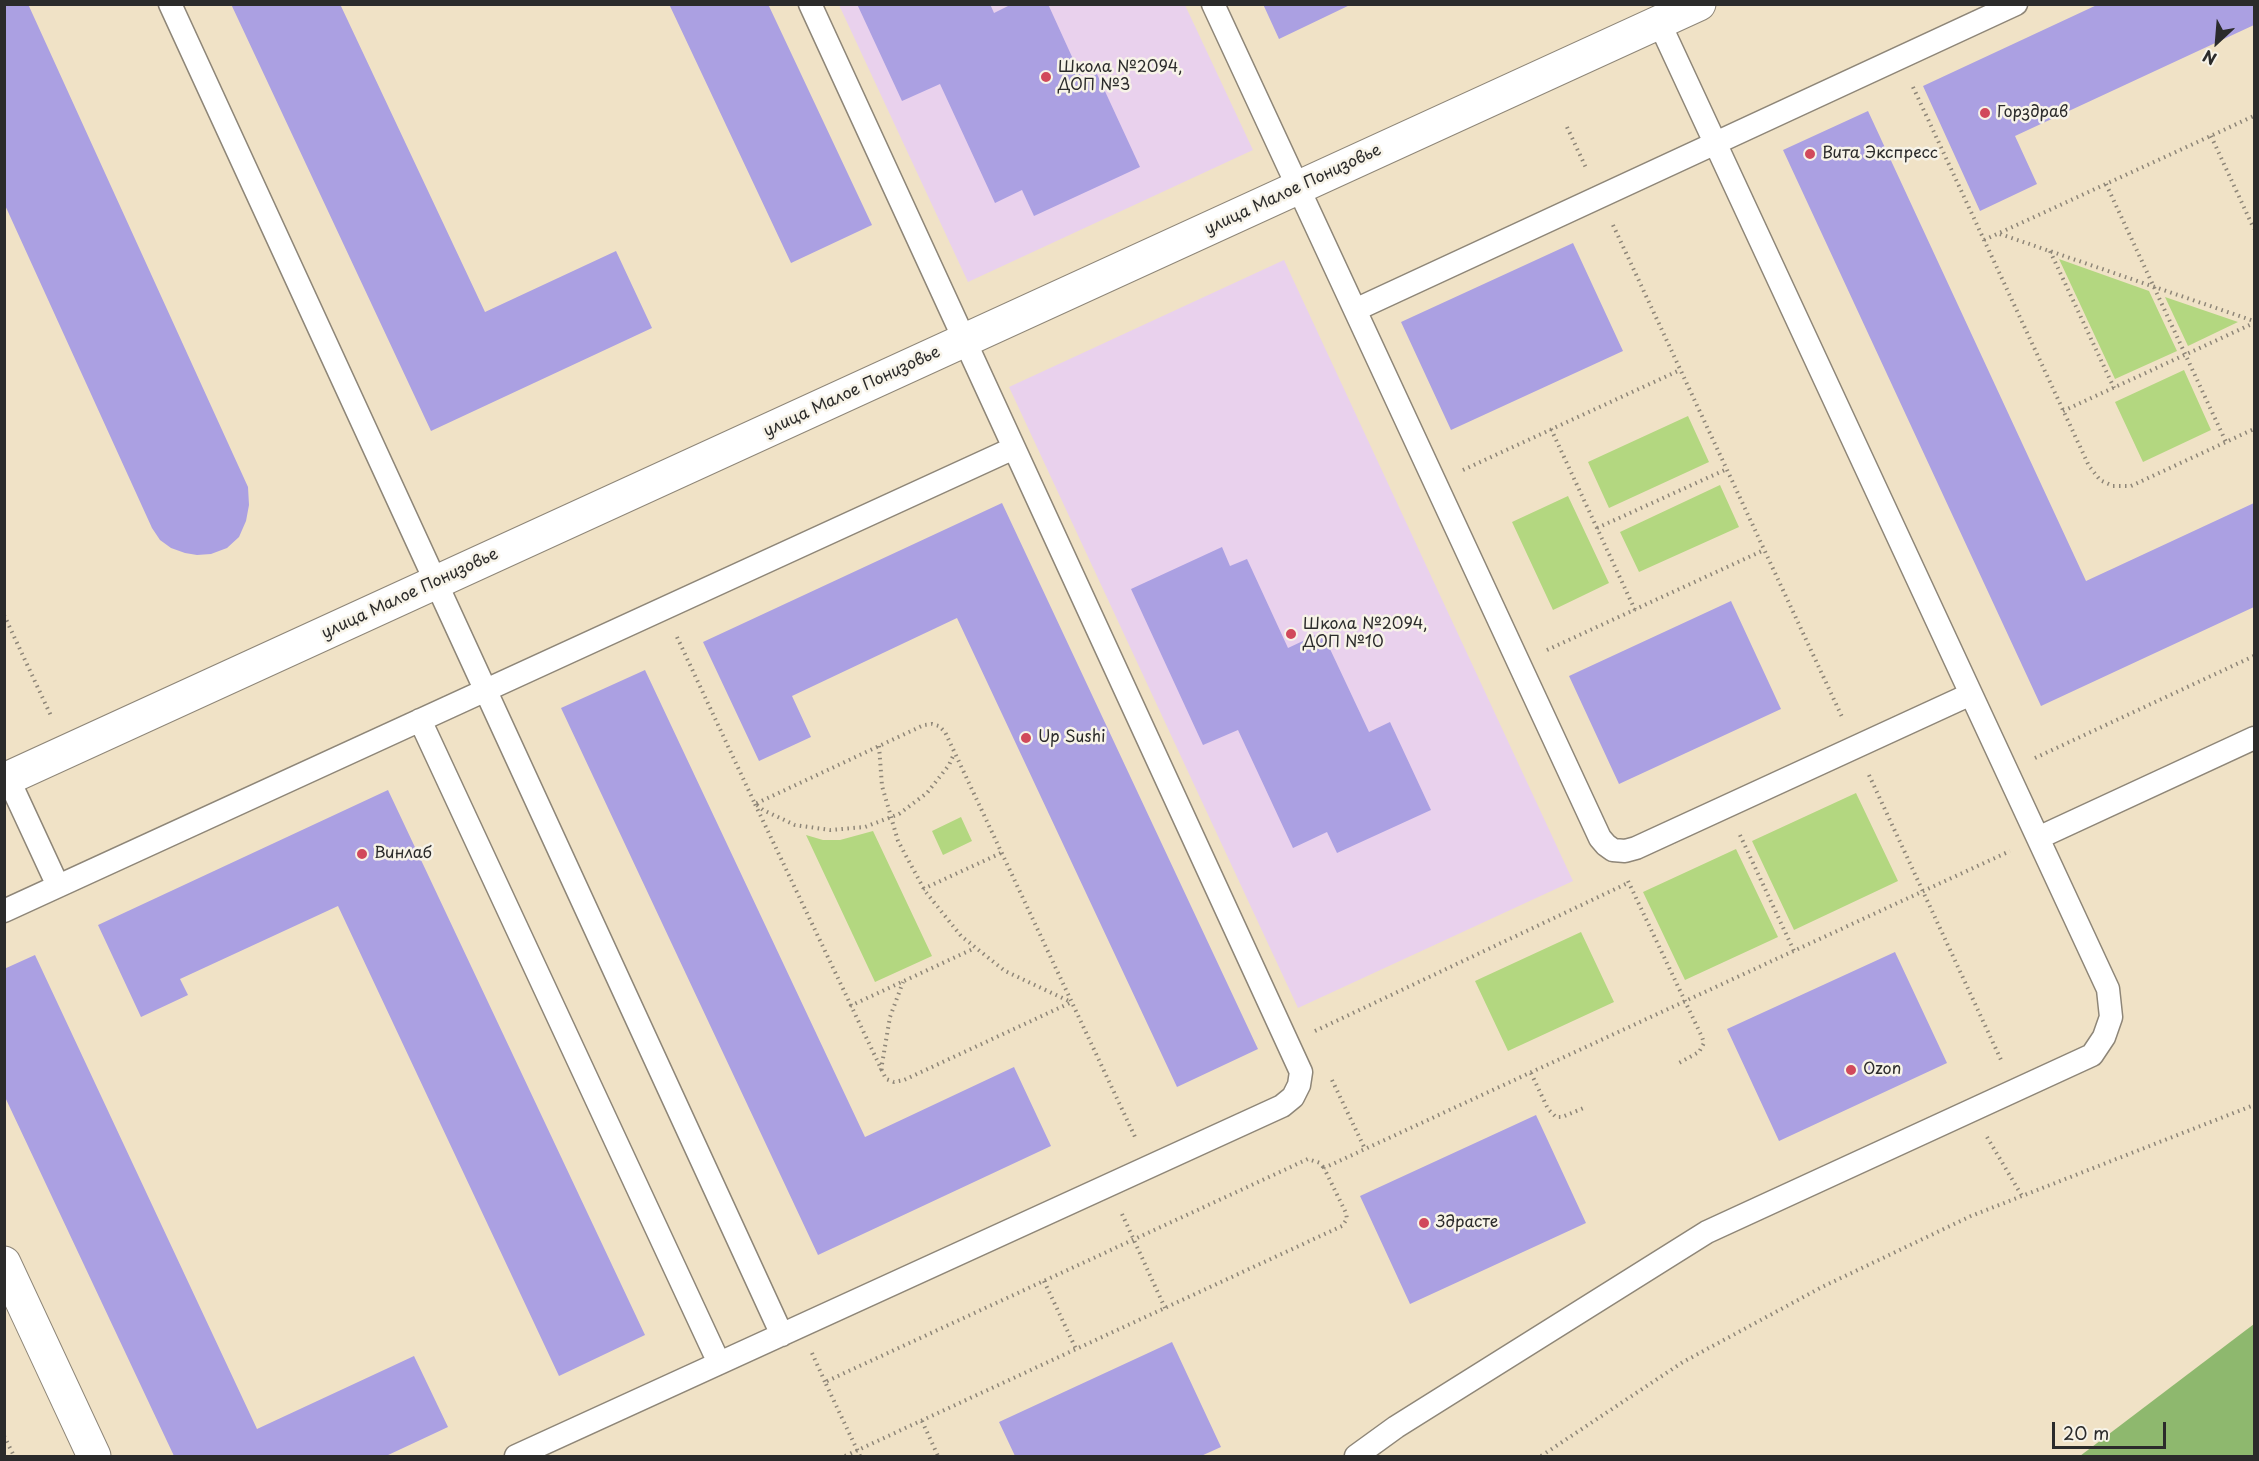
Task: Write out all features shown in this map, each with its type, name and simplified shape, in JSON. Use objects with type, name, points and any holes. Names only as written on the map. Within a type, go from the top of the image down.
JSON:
[{"type":"street","name":"улица Малое Понизовье","points":[[6,779],[1699,4]]},
{"type":"street","points":[[4,1263],[94,1456]]},
{"type":"lane","points":[[170,4],[782,1335]]},
{"type":"lane","points":[[516,1456],[1281,1106],[1293,1098],[1299,1085],[1301,1072],[810,4]]},
{"type":"lane","points":[[1213,4],[1600,838],[1613,850],[1625,851],[1636,848],[1971,694]]},
{"type":"lane","points":[[1355,310],[2016,4]]},
{"type":"lane","points":[[1356,1456],[1403,1422],[1707,1232],[2092,1055],[2104,1037],[2111,1017],[2108,989],[1659,22]]},
{"type":"lane","points":[[4,911],[1014,448]]},
{"type":"lane","points":[[420,720],[719,1363]]},
{"type":"lane","points":[[2038,838],[2254,738]]},
{"type":"lane","points":[[6,779],[58,886]]},
{"type":"path","points":[[1914,90],[2089,466],[2100,480],[2113,486],[2131,486],[2254,429]]},
{"type":"path","points":[[1984,240],[2254,116]]},
{"type":"path","points":[[1567,127],[2015,1090]]},
{"type":"path","points":[[2211,136],[2254,229]]},
{"type":"path","points":[[2106,184],[2226,442]]},
{"type":"path","points":[[1999,234],[2254,322]]},
{"type":"path","points":[[2050,251],[2114,388]]},
{"type":"path","points":[[2063,411],[2254,322]]},
{"type":"path","points":[[1436,483],[1680,370]]},
{"type":"path","points":[[1551,429],[1635,610]]},
{"type":"path","points":[[1597,528],[1726,469]]},
{"type":"path","points":[[1519,663],[1764,550]]},
{"type":"path","points":[[4,615],[68,751]]},
{"type":"path","points":[[684,651],[886,1079],[894,1082],[904,1080],[1072,1002]]},
{"type":"path","points":[[2007,771],[2254,656]]},
{"type":"path","points":[[755,804],[924,725],[939,726],[945,732],[1123,1112]]},
{"type":"path","points":[[879,746],[882,786],[898,840],[923,889],[960,936],[1005,971],[1072,1002]]},
{"type":"path","points":[[755,804],[795,825],[830,830],[866,827],[891,817],[927,793],[949,765],[955,753]]},
{"type":"path","points":[[1726,806],[1794,951]]},
{"type":"path","points":[[1324,1168],[2038,838]]},
{"type":"path","points":[[1613,850],[1704,1043],[1699,1052],[1679,1063]]},
{"type":"path","points":[[923,889],[1001,853]]},
{"type":"path","points":[[1288,1044],[1628,883]]},
{"type":"path","points":[[850,1006],[975,948]]},
{"type":"path","points":[[881,1071],[890,1017],[903,981]]},
{"type":"path","points":[[1531,1073],[1548,1109],[1556,1117],[1562,1117],[1586,1107]]},
{"type":"path","points":[[1330,1076],[1365,1149]]},
{"type":"path","points":[[1541,1456],[1683,1362],[1822,1287],[1971,1216],[2254,1105]]},
{"type":"path","points":[[1971,1111],[2022,1196]]},
{"type":"path","points":[[845,1456],[857,1451],[922,1421],[1165,1308],[1346,1223],[1346,1213],[1324,1168],[1320,1163],[1308,1160],[825,1382],[857,1451],[860,1456]]},
{"type":"path","points":[[1109,1185],[1165,1308]]},
{"type":"path","points":[[1044,1281],[1076,1349]]},
{"type":"path","points":[[922,1421],[938,1456]]},
{"type":"path","points":[[4,1436],[14,1456]]},
{"type":"shaded area","name":"Школа №2094, ДОП №3","points":[[839,5],[1185,5],[1253,150],[968,282]]},
{"type":"shaded area","name":"Школа №2094, ДОП №10","points":[[1284,260],[1573,881],[1298,1008],[1009,387]]},
{"type":"green space","points":[[2059,259],[2149,291],[2177,351],[2115,379]]},
{"type":"green space","points":[[2165,297],[2238,322],[2188,346]]},
{"type":"green space","points":[[2184,370],[2211,430],[2143,462],[2115,402]]},
{"type":"green space","points":[[1688,416],[1709,462],[1609,508],[1588,462]]},
{"type":"green space","points":[[1720,485],[1739,527],[1639,572],[1620,532]]},
{"type":"green space","points":[[1568,496],[1609,583],[1553,610],[1512,522]]},
{"type":"green space","points":[[1856,793],[1898,881],[1794,930],[1752,841]]},
{"type":"green space","points":[[961,817],[972,841],[943,855],[932,831]]},
{"type":"green space","points":[[873,831],[932,956],[875,982],[806,835],[823,840],[840,840]]},
{"type":"green space","points":[[1736,849],[1778,937],[1685,980],[1643,892]]},
{"type":"green space","points":[[1581,932],[1614,1002],[1508,1051],[1475,981]]},
{"type":"green space","points":[[2254,1324],[2254,1456],[2080,1456]]},
{"type":"building","points":[[4,4],[28,4],[248,487],[249,505],[246,521],[239,537],[227,548],[211,554],[185,553],[171,548],[160,540],[152,528],[4,203]]},
{"type":"building","points":[[231,4],[340,4],[485,312],[616,251],[652,328],[431,431]]},
{"type":"building","points":[[669,4],[768,4],[872,225],[791,263]]},
{"type":"building","points":[[857,4],[990,4],[994,13],[1012,4],[1048,4],[1083,81],[1097,74],[1140,167],[1034,216],[1022,190],[995,203],[940,84],[902,101]]},
{"type":"building","points":[[1263,4],[1352,4],[1279,39]]},
{"type":"building","points":[[2099,4],[2254,4],[2254,25],[2015,136],[2037,184],[1980,211],[1923,86]]},
{"type":"building","points":[[1868,111],[2086,581],[2254,503],[2254,607],[2041,706],[1783,150]]},
{"type":"building","points":[[1573,243],[1623,351],[1451,430],[1401,322]]},
{"type":"building","points":[[1002,503],[1258,1049],[1177,1087],[957,618],[792,696],[811,737],[759,761],[703,642]]},
{"type":"building","points":[[1222,547],[1230,566],[1247,559],[1288,648],[1322,632],[1369,732],[1390,722],[1431,810],[1337,853],[1327,832],[1293,848],[1238,730],[1203,745],[1131,589]]},
{"type":"building","points":[[1731,601],[1781,709],[1619,784],[1569,676]]},
{"type":"building","points":[[645,670],[865,1137],[1014,1067],[1051,1146],[818,1255],[561,708]]},
{"type":"building","points":[[388,790],[645,1335],[559,1376],[338,906],[180,979],[188,995],[141,1017],[98,925]]},
{"type":"building","points":[[1895,952],[1947,1063],[1779,1141],[1727,1029]]},
{"type":"building","points":[[35,955],[257,1429],[414,1356],[448,1427],[386,1456],[174,1456],[4,1095],[4,969]]},
{"type":"building","points":[[1536,1115],[1586,1223],[1410,1304],[1360,1196]]},
{"type":"building","points":[[1172,1342],[1221,1447],[1201,1456],[1015,1456],[999,1422]]},
{"type":"place","name":"Школа №2094, ДОП №3","points":[[1046,77]]},
{"type":"place","name":"Горздрав","points":[[1985,113]]},
{"type":"place","name":"Вита Экспресс","points":[[1810,154]]},
{"type":"place","name":"Школа №2094, ДОП №10","points":[[1291,634]]},
{"type":"place","name":"Up Sushi","points":[[1026,738]]},
{"type":"place","name":"Винлаб","points":[[362,854]]},
{"type":"place","name":"Ozon","points":[[1851,1070]]},
{"type":"place","name":"Здрасте","points":[[1424,1223]]}]
